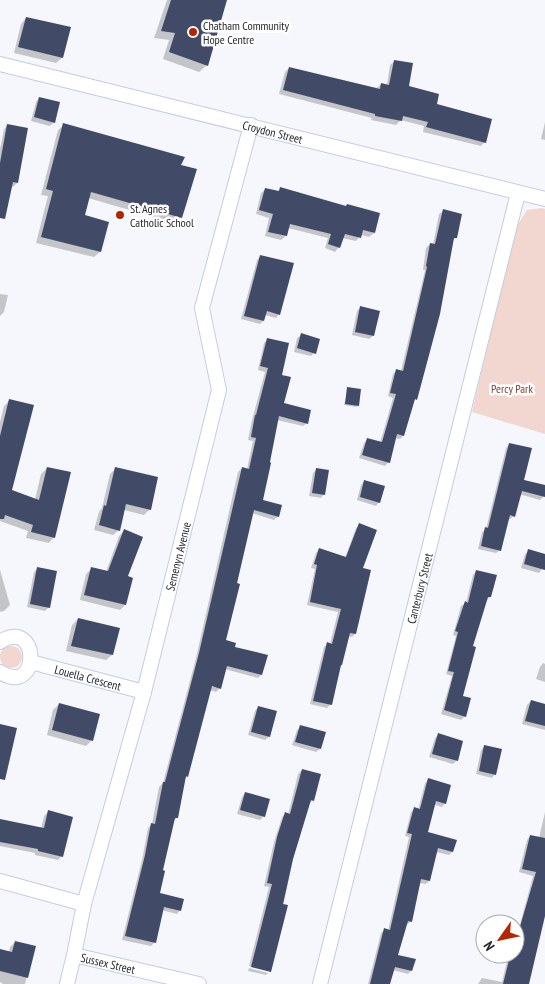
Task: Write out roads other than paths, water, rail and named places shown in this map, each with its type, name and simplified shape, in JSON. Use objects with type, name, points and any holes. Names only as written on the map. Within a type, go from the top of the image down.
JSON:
[{"type":"street","name":"Croydon Street","points":[[0,64],[251,125],[545,200]]},
{"type":"street","name":"Semenyn Avenue","points":[[67,984],[84,904],[144,692],[219,390],[202,308],[251,125]]},
{"type":"street","name":"Canterbury Street","points":[[320,984],[518,193]]},
{"type":"street","points":[[0,642],[10,638],[22,640],[30,650],[31,662],[24,673],[18,676],[5,675],[0,672]]},
{"type":"street","name":"Louella Crescent","points":[[31,662],[144,692]]},
{"type":"street","points":[[0,881],[84,904]]},
{"type":"street","name":"Sussex Street","points":[[74,955],[199,984]]},
{"type":"place","name":"Chatham Community Hope Centre","points":[[193,32]]},
{"type":"place","name":"St. Agnes Catholic School","points":[[120,215]]},
{"type":"park label","name":"Percy Park","points":[[512,388]]}]
